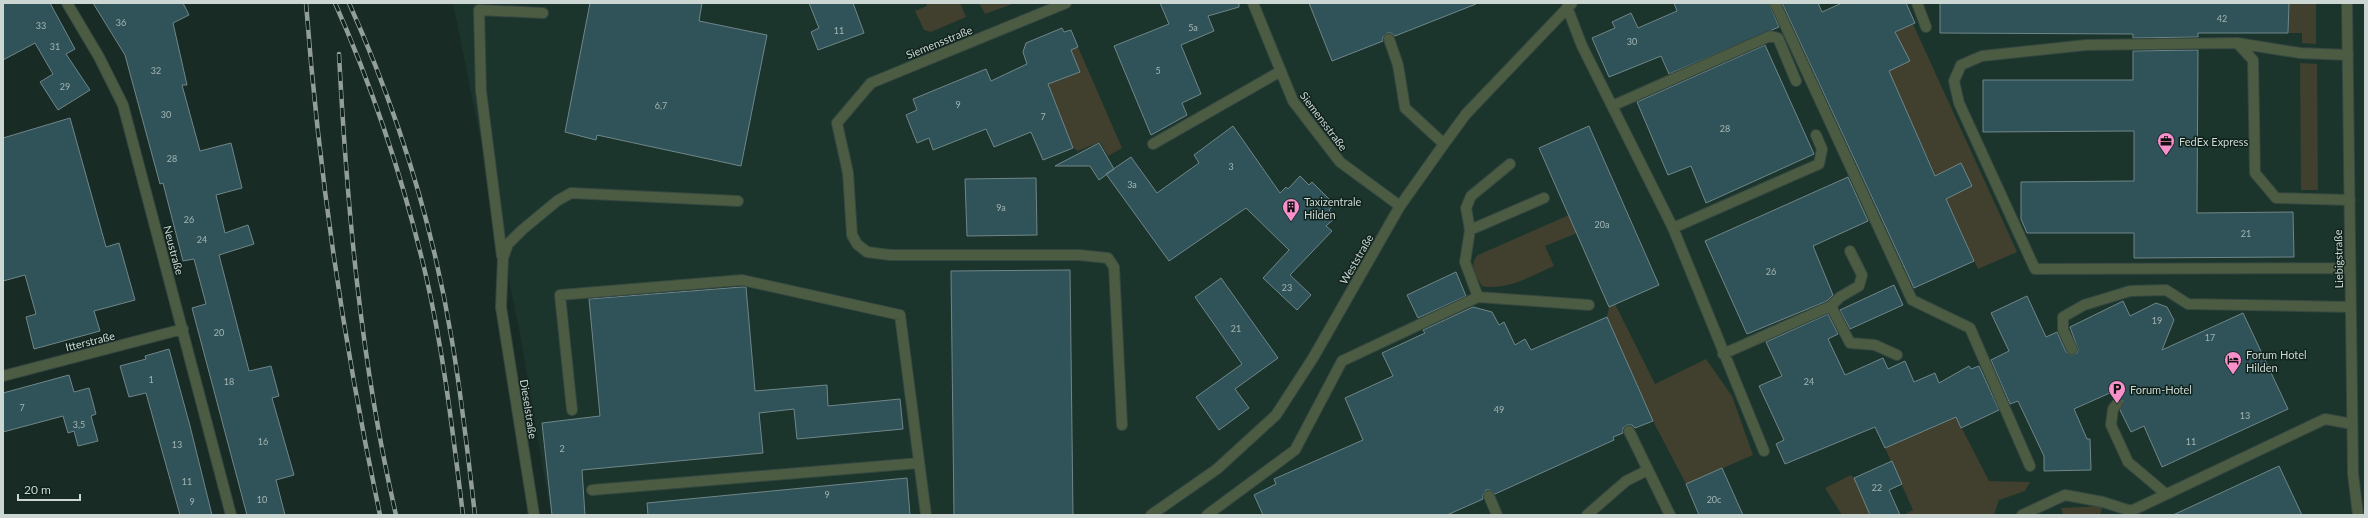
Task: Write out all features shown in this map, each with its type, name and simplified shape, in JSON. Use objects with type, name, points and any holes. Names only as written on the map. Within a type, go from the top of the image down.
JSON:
[{"type":"street","name":"Neustraße","points":[[67,3],[99,57],[123,105],[183,329],[230,515]]},
{"type":"street","name":"Siemensstraße","points":[[1066,3],[870,83],[837,123],[848,173],[852,235],[857,244],[867,252],[890,256],[1079,255],[1108,258],[1114,267],[1122,425]]},
{"type":"street","name":"Siemensstraße","points":[[1253,3],[1293,102],[1340,162],[1400,206]]},
{"type":"street","points":[[1774,3],[1912,300],[1970,328],[2030,466]]},
{"type":"street","points":[[1916,3],[1926,27]]},
{"type":"street","name":"Liebigstraße","points":[[2347,3],[2353,474],[2358,515]]},
{"type":"street","points":[[1569,5],[1582,46],[1673,228],[1723,354],[1764,451]]},
{"type":"street","name":"Weststraße","points":[[1151,515],[1217,469],[1276,415],[1313,358],[1400,206],[1444,144],[1466,114],[1569,5]]},
{"type":"street","points":[[503,258],[481,92],[479,10],[543,12]]},
{"type":"street","points":[[1612,106],[1770,36],[1778,38],[1796,80]]},
{"type":"street","points":[[1389,39],[1398,64],[1405,108],[1444,144]]},
{"type":"street","points":[[2348,55],[2300,53],[2236,43],[2086,45],[1982,56],[1962,65],[1954,80],[1959,103],[2036,269],[2350,268]]},
{"type":"street","points":[[2236,43],[2253,60],[2255,173],[2276,198],[2350,200]]},
{"type":"street","points":[[1152,144],[1281,71]]},
{"type":"street","points":[[1673,228],[1819,164],[1822,149],[1816,135]]},
{"type":"street","points":[[1478,297],[1465,262],[1470,230],[1466,208],[1471,196],[1510,164]]},
{"type":"street","points":[[503,258],[508,244],[522,230],[557,201],[571,193],[738,201]]},
{"type":"street","points":[[1470,230],[1544,198]]},
{"type":"street","points":[[1723,354],[1831,306],[1840,297],[1858,286],[1862,275],[1850,251]]},
{"type":"street","name":"Dieselstraße","points":[[503,258],[501,307],[534,515]]},
{"type":"street","points":[[572,410],[560,295],[742,280],[900,315],[926,515]]},
{"type":"street","points":[[2072,349],[2063,330],[2063,317],[2084,305],[2130,291],[2166,290],[2188,304],[2351,308]]},
{"type":"street","points":[[1207,515],[1296,450],[1342,361],[1478,297],[1589,305]]},
{"type":"street","points":[[1831,306],[1850,343],[1875,345],[1897,355]]},
{"type":"street","name":"Itterstraße","points":[[3,376],[183,329]]},
{"type":"street","points":[[2118,404],[2113,409],[2110,426],[2128,462],[2166,494]]},
{"type":"street","points":[[2022,515],[2065,495],[2103,502],[2130,513],[2166,494],[2325,419],[2352,424]]},
{"type":"street","points":[[1629,431],[1670,515]]},
{"type":"street","points":[[592,490],[919,462]]},
{"type":"street","points":[[1587,515],[1626,481],[1648,470]]},
{"type":"street","points":[[1489,496],[1496,515]]},
{"type":"shaded area","points":[[453,3],[2365,3],[2365,515],[551,515],[520,334]]},
{"type":"shaded area","points":[[926,3],[960,3],[966,17],[931,32],[924,30],[915,11],[927,6]]},
{"type":"shaded area","points":[[979,3],[1015,3],[985,14]]},
{"type":"shaded area","points":[[2289,3],[2316,3],[2316,44],[2302,43],[2302,33],[2289,33]]},
{"type":"shaded area","points":[[1913,24],[2017,252],[1978,269],[1875,42]]},
{"type":"shaded area","points":[[1078,47],[1122,148],[1108,156],[1100,142],[1078,151],[1073,148],[1048,84],[1080,72],[1071,50]]},
{"type":"shaded area","points":[[2300,63],[2317,64],[2318,190],[2301,190]]},
{"type":"shaded area","points":[[1569,215],[1577,233],[1545,246],[1554,266],[1510,285],[1491,287],[1482,286],[1473,267],[1475,259],[1478,255]]},
{"type":"shaded area","points":[[1615,304],[1655,384],[1706,359],[1732,396],[1753,455],[1686,484],[1653,421],[1607,317],[1609,307]]},
{"type":"shaded area","points":[[1956,417],[1989,481],[2030,482],[2025,491],[1999,500],[1994,515],[1903,515],[1913,510],[1885,448]]},
{"type":"shaded area","points":[[1851,475],[1854,478],[1870,515],[1842,515],[1825,488]]},
{"type":"shaded area","points":[[2103,506],[2100,515],[2063,515],[2061,508]]},
{"type":"building","points":[[3,3],[50,3],[75,49],[66,54],[90,90],[58,110],[40,82],[53,74],[35,43],[3,60]]},
{"type":"building","points":[[93,3],[183,3],[189,15],[173,23],[187,85],[182,85],[200,151],[231,143],[242,188],[216,195],[225,233],[248,225],[254,244],[219,255],[249,371],[271,366],[279,396],[272,398],[294,475],[276,480],[285,515],[247,515],[192,308],[206,304],[194,259],[183,261],[163,183],[160,184],[125,55]]},
{"type":"building","points":[[590,3],[702,3],[699,21],[767,35],[741,166],[597,135],[596,140],[565,132]]},
{"type":"building","points":[[809,3],[853,3],[864,33],[818,50],[811,32],[819,28]]},
{"type":"building","points":[[1160,3],[1239,3],[1239,7],[1208,16],[1214,31],[1181,45],[1201,94],[1182,103],[1187,115],[1151,135],[1114,46],[1169,24]]},
{"type":"building","points":[[1309,3],[1476,4],[1395,36],[1391,33],[1387,33],[1383,37],[1383,41],[1332,61]]},
{"type":"building","points":[[1674,3],[1769,3],[1779,27],[1669,74],[1661,56],[1609,77],[1592,38],[1615,28],[1612,22],[1631,13],[1638,28],[1677,11]]},
{"type":"building","points":[[1782,3],[1818,3],[1822,12],[1842,3],[1906,3],[1915,23],[1895,32],[1910,61],[1889,71],[1935,176],[1961,163],[1972,186],[1946,199],[1974,261],[1914,288]]},
{"type":"building","points":[[1940,3],[2289,3],[2288,33],[2198,33],[2198,37],[2133,38],[2133,34],[1940,33]]},
{"type":"building","points":[[1062,28],[1064,32],[1071,30],[1078,47],[1071,50],[1080,72],[1048,84],[1073,148],[1043,160],[1031,132],[994,147],[986,129],[933,150],[929,138],[917,143],[906,115],[917,110],[913,99],[986,69],[991,81],[1027,64],[1023,52],[1026,43]]},
{"type":"building","points":[[1765,45],[1814,154],[1706,203],[1691,166],[1668,175],[1637,102]]},
{"type":"building","points":[[2198,50],[2197,213],[2293,212],[2294,257],[2134,258],[2134,233],[2027,233],[2021,219],[2021,182],[2134,181],[2134,131],[1983,132],[1983,80],[2133,80],[2133,51]]},
{"type":"building","points":[[70,118],[106,247],[119,243],[135,300],[94,311],[100,331],[34,349],[26,317],[36,314],[25,275],[3,281],[3,138]]},
{"type":"building","points":[[1233,126],[1280,193],[1286,187],[1288,189],[1300,176],[1309,185],[1312,182],[1334,204],[1329,210],[1336,217],[1326,226],[1332,231],[1290,275],[1311,295],[1297,310],[1263,278],[1289,250],[1246,208],[1169,261],[1106,174],[1131,157],[1157,193],[1199,163],[1194,155]]},
{"type":"building","points":[[1589,126],[1659,285],[1609,307],[1539,148]]},
{"type":"building","points":[[1099,143],[1114,169],[1099,180],[1090,166],[1055,166]]},
{"type":"building","points":[[1848,177],[1868,221],[1813,246],[1833,295],[1827,301],[1747,334],[1705,241]]},
{"type":"building","points":[[1036,178],[1037,235],[967,236],[965,179]]},
{"type":"building","points":[[1070,270],[1073,515],[954,515],[951,271]]},
{"type":"building","points":[[1456,272],[1466,296],[1418,318],[1407,295]]},
{"type":"building","points":[[1221,278],[1278,358],[1235,389],[1249,408],[1219,430],[1196,397],[1242,364],[1195,297]]},
{"type":"building","points":[[1894,285],[1903,305],[1850,329],[1840,310]]},
{"type":"building","points":[[746,287],[755,391],[827,385],[828,406],[900,399],[903,429],[797,439],[794,409],[759,413],[763,453],[582,470],[585,515],[552,515],[542,423],[600,416],[589,299]]},
{"type":"building","points":[[2027,296],[2046,337],[2057,332],[2066,352],[2072,355],[2077,353],[2078,349],[2070,327],[2123,301],[2130,316],[2156,303],[2167,307],[2174,320],[2162,350],[2243,313],[2288,409],[2162,467],[2144,426],[2131,432],[2120,410],[2123,401],[2115,398],[2112,392],[2074,409],[2087,439],[2090,439],[2091,470],[2044,471],[2044,456],[2018,401],[2010,404],[1991,360],[2009,351],[1991,313]]},
{"type":"building","points":[[1473,307],[1492,312],[1499,325],[1504,322],[1515,345],[1525,339],[1531,350],[1607,317],[1653,421],[1635,428],[1632,425],[1627,425],[1623,428],[1623,433],[1613,437],[1614,440],[1495,494],[1490,490],[1486,490],[1483,495],[1483,499],[1447,515],[1263,515],[1254,495],[1276,484],[1274,479],[1363,440],[1345,398],[1393,376],[1382,353],[1425,333],[1423,330]]},
{"type":"building","points":[[1828,314],[1838,334],[1828,339],[1845,375],[1883,358],[1888,369],[1905,361],[1914,382],[1935,373],[1939,383],[1969,366],[1971,369],[1979,366],[1999,410],[1961,428],[1956,417],[1885,448],[1875,427],[1785,464],[1776,444],[1784,440],[1759,386],[1782,376],[1766,342]]},
{"type":"building","points":[[169,349],[212,515],[180,515],[146,393],[129,397],[120,366],[146,359],[145,356]]},
{"type":"building","points":[[69,375],[74,392],[89,388],[96,414],[91,416],[98,441],[78,446],[74,431],[68,433],[63,416],[3,432],[3,393]]},
{"type":"building","points":[[1892,461],[1902,484],[1889,490],[1900,515],[1870,515],[1854,478]]},
{"type":"building","points":[[2279,466],[2302,515],[2173,515]]},
{"type":"building","points":[[1722,468],[1743,515],[1699,515],[1686,484]]},
{"type":"building","points":[[907,478],[910,515],[648,515],[647,503]]},
{"type":"railway","points":[[306,3],[318,132],[334,260],[355,388],[380,515]]},
{"type":"railway","points":[[335,3],[363,70],[387,137],[408,206],[426,276],[443,365],[463,515]]},
{"type":"railway","points":[[349,3],[383,85],[398,126],[424,211],[435,254],[456,363],[475,515]]},
{"type":"railway","points":[[339,54],[346,170],[357,286],[373,401],[396,515]]},
{"type":"place","name":"FedEx Express","points":[[2166,156]]},
{"type":"place","name":"Taxizentrale Hilden","points":[[1291,222]]},
{"type":"place","name":"Forum Hotel Hilden","points":[[2233,375]]},
{"type":"place","name":"Forum-Hotel","points":[[2117,404]]}]
